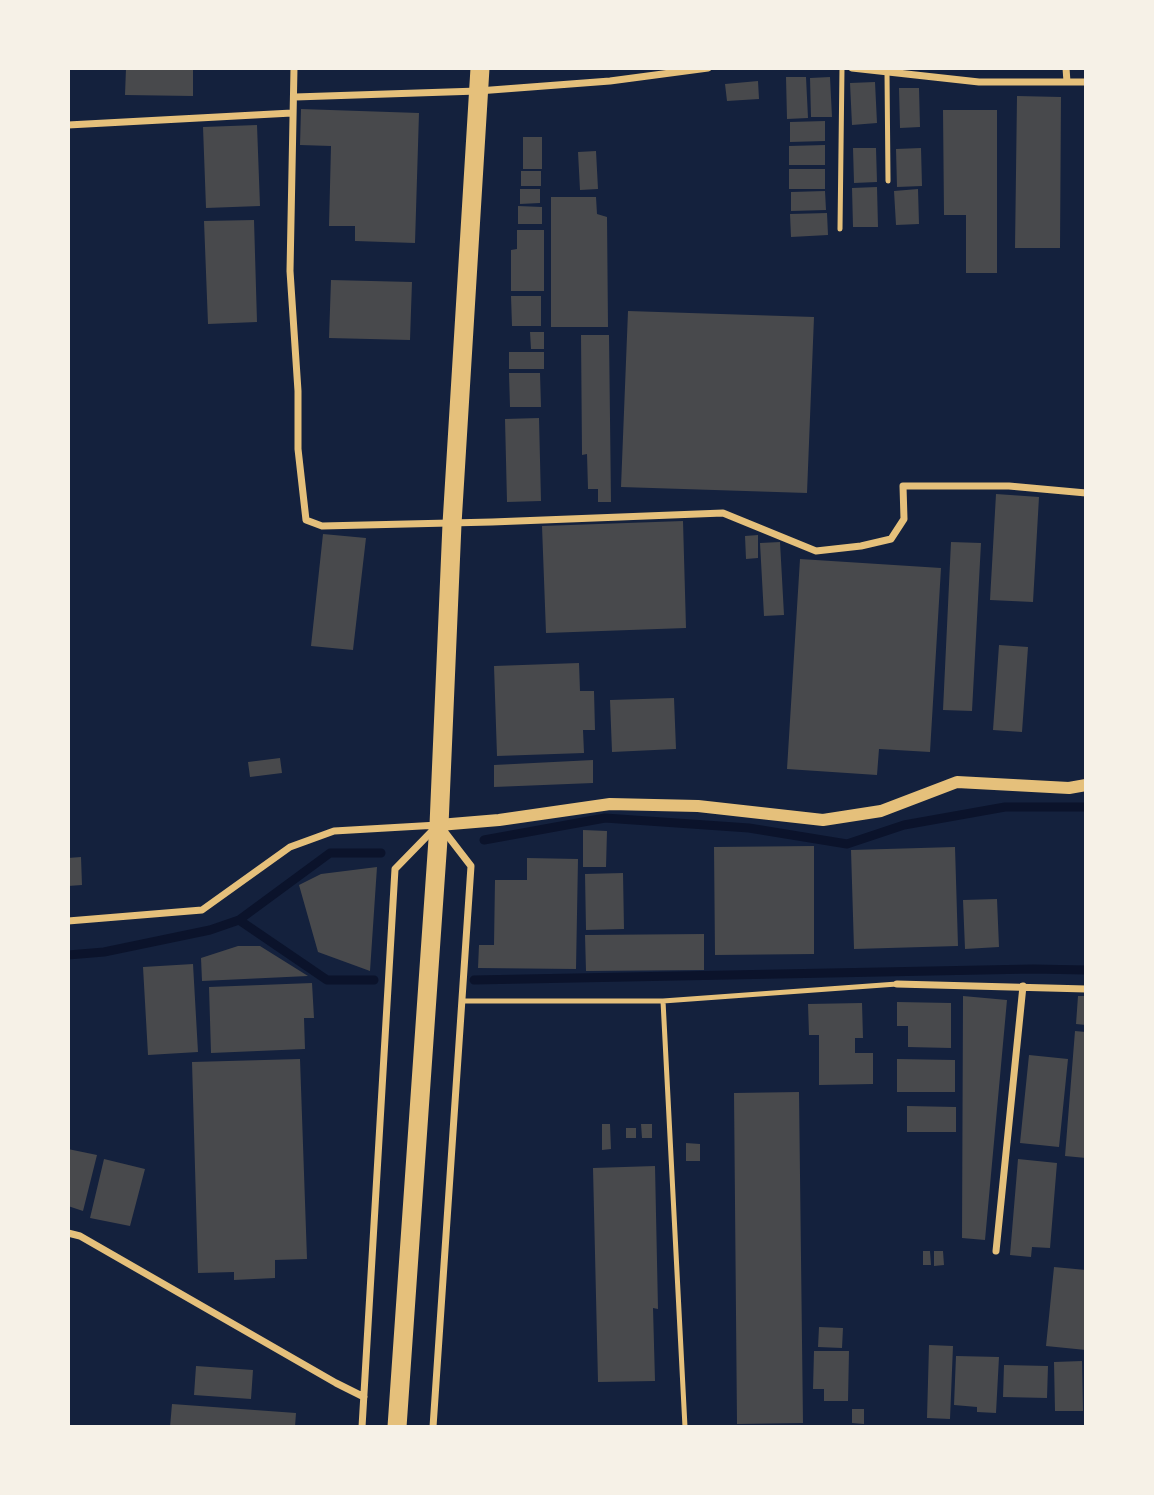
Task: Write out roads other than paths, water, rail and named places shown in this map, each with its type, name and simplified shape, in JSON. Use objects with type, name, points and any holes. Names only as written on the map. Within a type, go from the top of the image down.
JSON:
[{"type":"highway","points":[[397,1427],[439,825],[452,524],[480,68]]},
{"type":"street","points":[[294,68],[290,271],[298,391],[298,449],[306,520],[322,526],[452,524],[723,513],[816,551],[861,546],[891,539],[904,519],[903,486],[1009,486],[1086,493]]},
{"type":"street","points":[[295,97],[478,91],[610,81],[708,68]]},
{"type":"street","points":[[852,68],[979,82],[1086,82]]},
{"type":"street","points":[[1066,68],[1067,82]]},
{"type":"street","points":[[68,125],[292,113]]},
{"type":"street","points":[[68,921],[202,910],[290,847],[334,831],[499,820],[610,804],[698,806],[823,820],[881,811],[957,782],[1069,789],[1086,785]]},
{"type":"street","points":[[433,1427],[471,866],[439,825]]},
{"type":"street","points":[[362,1427],[395,869],[439,825]]},
{"type":"street","points":[[897,984],[1086,989]]},
{"type":"street","points":[[996,1251],[1023,986]]},
{"type":"street","points":[[68,1233],[80,1236],[363,1397]]},
{"type":"lane","points":[[840,229],[842,68]]},
{"type":"lane","points":[[887,72],[887,181]]},
{"type":"lane","points":[[462,1001],[663,1001],[897,984]]},
{"type":"lane","points":[[663,1001],[685,1427]]},
{"type":"waterway","points":[[484,840],[605,818],[749,828],[847,844],[904,825],[1005,807],[1086,807]]},
{"type":"waterway","points":[[68,955],[104,952],[210,930],[239,920],[330,853],[381,853]]},
{"type":"waterway","points":[[239,920],[327,980],[374,980]]},
{"type":"waterway","points":[[474,980],[1086,970]]}]
